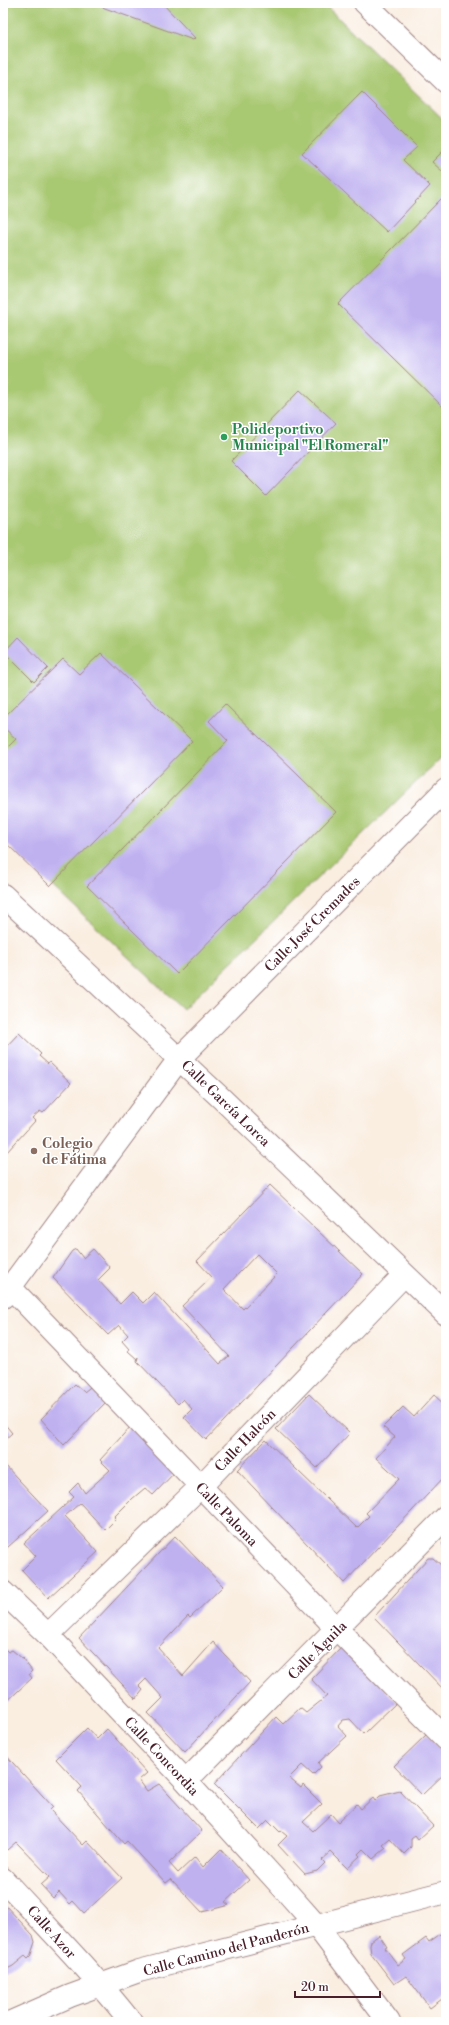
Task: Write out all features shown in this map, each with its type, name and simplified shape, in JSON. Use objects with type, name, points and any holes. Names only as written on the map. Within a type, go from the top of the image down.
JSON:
[{"type":"street","points":[[365,3],[446,82]]},
{"type":"street","name":"Calle José Cremades","points":[[7,1292],[179,1059],[446,789]]},
{"type":"street","name":"Calle García Lorca","points":[[3,895],[179,1059],[446,1314]]},
{"type":"street","name":"Calle Halcón","points":[[48,1636],[201,1486],[404,1275]]},
{"type":"street","name":"Calle Paloma","points":[[7,1292],[201,1486],[337,1629],[446,1739]]},
{"type":"street","name":"Calle Águila","points":[[186,1781],[446,1517]]},
{"type":"street","name":"Calle Concordia","points":[[3,1592],[48,1636],[186,1781],[316,1925],[389,2022]]},
{"type":"street","name":"Calle Azor","points":[[3,1879],[79,1963],[102,1984],[131,2022]]},
{"type":"street","name":"Calle Camino del Panderón","points":[[11,2022],[102,1984],[139,1971],[446,1892]]},
{"type":"green space","name":"Polideportivo Municipal \"El Romeral\"","points":[[3,3],[323,3],[446,122],[446,753],[183,1009],[3,839]]},
{"type":"building","points":[[106,3],[162,3],[195,38],[193,40],[102,7]]},
{"type":"building","points":[[362,92],[417,147],[403,160],[430,186],[387,232],[302,153]]},
{"type":"building","points":[[446,148],[446,169],[443,172],[432,162]]},
{"type":"building","points":[[442,198],[446,201],[446,410],[338,304]]},
{"type":"building","points":[[300,390],[336,423],[266,496],[231,461]]},
{"type":"building","points":[[18,637],[48,668],[34,682],[4,652]]},
{"type":"building","points":[[101,653],[192,741],[50,886],[3,840],[3,752],[16,739],[3,727],[3,718],[63,659],[79,674]]},
{"type":"building","points":[[225,704],[336,812],[177,974],[87,886],[228,741],[209,721]]},
{"type":"building","points":[[19,1033],[41,1054],[39,1056],[48,1064],[49,1062],[71,1083],[43,1113],[40,1111],[32,1118],[35,1121],[6,1153],[3,1149],[3,1050]]},
{"type":"building","points":[[270,1185],[363,1274],[206,1440],[184,1417],[192,1409],[183,1399],[178,1404],[137,1361],[138,1357],[137,1359],[128,1351],[129,1349],[122,1341],[128,1335],[119,1325],[108,1335],[53,1278],[72,1251],[76,1249],[83,1258],[93,1249],[110,1268],[98,1280],[120,1304],[132,1292],[143,1303],[154,1292],[220,1364],[229,1356],[182,1306],[212,1277],[197,1261]],"holes":[[[257,1254],[277,1274],[243,1309],[224,1289]]]},
{"type":"building","points":[[75,1384],[84,1392],[94,1384],[109,1399],[64,1445],[41,1419]]},
{"type":"building","points":[[309,1394],[350,1433],[317,1468],[276,1429]]},
{"type":"building","points":[[434,1395],[446,1406],[446,1475],[344,1583],[237,1470],[266,1440],[357,1528],[369,1516],[366,1513],[399,1479],[376,1458],[395,1437],[383,1427],[403,1407],[414,1417]]},
{"type":"building","points":[[3,1422],[12,1433],[3,1441]]},
{"type":"building","points":[[133,1424],[177,1470],[153,1495],[145,1488],[114,1517],[116,1519],[105,1530],[80,1503],[65,1516],[98,1552],[48,1598],[22,1570],[36,1556],[24,1543],[74,1497],[69,1492],[78,1483],[85,1493],[110,1470],[100,1460]]},
{"type":"building","points":[[3,1463],[48,1511],[5,1548],[3,1548]]},
{"type":"building","points":[[175,1536],[223,1586],[190,1618],[188,1616],[158,1648],[183,1676],[213,1642],[250,1682],[185,1752],[148,1713],[163,1698],[146,1679],[139,1686],[143,1690],[136,1699],[79,1638]]},
{"type":"building","points":[[446,1539],[446,1548],[442,1544]]},
{"type":"building","points":[[428,1558],[433,1558],[441,1565],[446,1560],[446,1692],[374,1617]]},
{"type":"building","points":[[343,1646],[397,1702],[364,1734],[350,1719],[343,1720],[338,1726],[347,1736],[318,1763],[321,1767],[313,1775],[302,1765],[289,1778],[301,1788],[303,1785],[322,1804],[303,1822],[313,1831],[331,1814],[338,1822],[357,1804],[361,1809],[373,1798],[375,1801],[380,1796],[400,1791],[433,1826],[418,1840],[415,1836],[411,1839],[411,1847],[404,1854],[390,1839],[383,1845],[386,1848],[373,1859],[363,1849],[358,1854],[360,1856],[347,1868],[331,1852],[322,1860],[325,1863],[317,1871],[305,1874],[278,1845],[287,1836],[281,1831],[280,1832],[268,1820],[259,1829],[214,1784],[276,1717],[283,1724],[300,1708],[306,1713],[327,1696],[311,1679]]},
{"type":"building","points":[[5,1649],[8,1652],[12,1650],[23,1659],[32,1671],[29,1674],[32,1678],[3,1705],[3,1652]]},
{"type":"building","points":[[87,1728],[97,1739],[107,1729],[147,1773],[139,1780],[147,1791],[159,1784],[202,1831],[169,1863],[178,1873],[195,1857],[203,1867],[221,1849],[249,1880],[225,1902],[229,1905],[202,1912],[171,1879],[166,1883],[127,1841],[124,1844],[78,1791],[82,1787],[56,1759]]},
{"type":"building","points":[[427,1734],[446,1755],[446,1772],[422,1795],[394,1766]]},
{"type":"building","points":[[3,1752],[53,1807],[50,1810],[83,1845],[87,1841],[122,1878],[84,1913],[73,1901],[70,1904],[59,1892],[53,1898],[41,1885],[50,1877],[16,1842],[7,1850],[3,1846]]},
{"type":"building","points":[[4,1904],[33,1935],[35,1942],[28,1959],[25,1956],[13,1966],[3,1971]]},
{"type":"building","points":[[446,1930],[446,1996],[430,2008],[406,1976],[394,1984],[371,1954],[371,1941],[379,1935],[387,1947],[385,1948],[398,1965],[406,1959],[403,1955],[426,1938],[429,1942]]},
{"type":"place","name":"Polideportivo Municipal \"El Romeral\"","points":[[224,437]]},
{"type":"place","name":"Colegio de Fátima","points":[[34,1151]]}]
